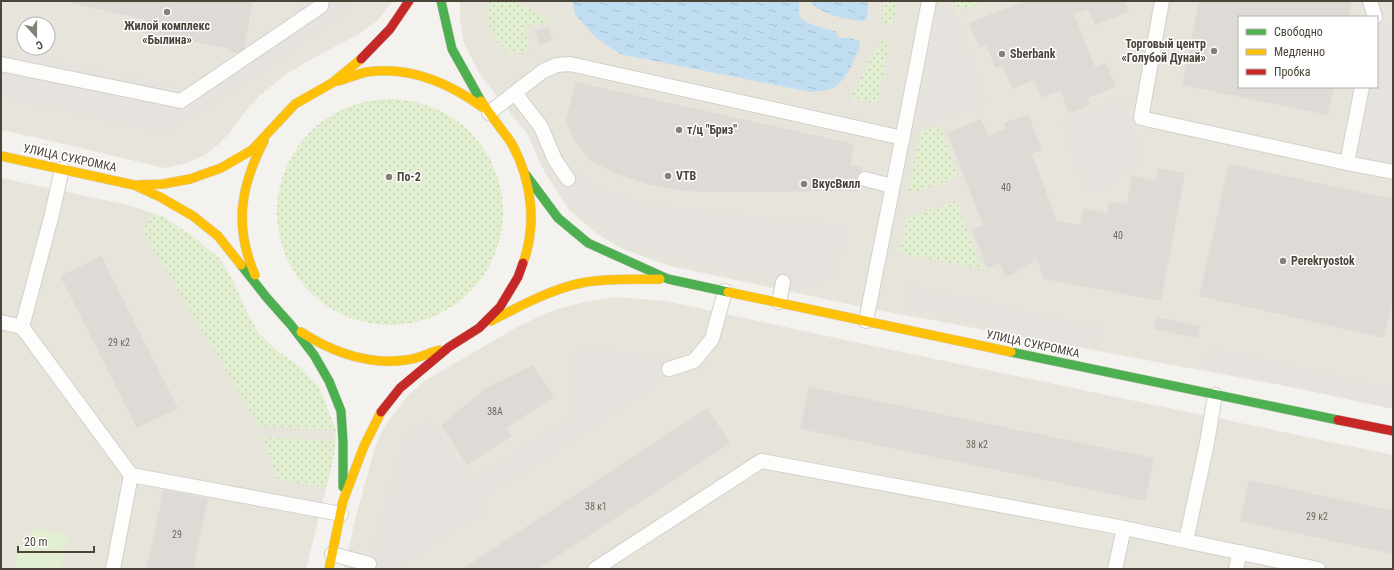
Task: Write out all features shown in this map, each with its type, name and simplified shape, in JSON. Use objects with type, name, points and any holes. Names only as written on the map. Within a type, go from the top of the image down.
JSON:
[{"type":"main road","points":[[134,185],[163,184],[190,179],[221,168],[252,150],[295,104],[332,83],[366,55],[390,28],[410,1]]},
{"type":"main road","points":[[329,569],[342,508],[364,446],[378,416],[400,388],[449,347],[479,328],[500,307],[518,277],[528,250],[532,216],[526,175],[513,145],[489,113],[452,49],[441,1]]},
{"type":"main road","points":[[332,83],[370,72],[405,73],[434,79],[467,96],[489,113]]},
{"type":"main road","points":[[267,298],[252,269],[244,242],[242,218],[245,187],[255,156],[273,126]]},
{"type":"main road","name":"УЛИЦА СУКРОМКА","points":[[1,156],[134,185]]},
{"type":"main road","name":"УЛИЦА СУКРОМКА","points":[[526,175],[558,218],[588,243],[668,279],[1215,395],[1393,431]]},
{"type":"main road","points":[[134,185],[160,197],[193,216],[218,236],[314,355],[329,381],[341,411],[343,442],[342,508]]},
{"type":"main road","name":"УЛИЦА СУКРОМКА","points":[[479,328],[547,293],[581,283],[615,280],[668,279]]},
{"type":"main road","points":[[291,325],[312,340],[339,352],[373,360],[407,360],[449,347]]},
{"type":"lane","points":[[1,64],[181,101],[321,6],[322,1]]},
{"type":"lane","points":[[866,321],[929,1]]},
{"type":"lane","points":[[1162,1],[1141,118],[1393,172]]},
{"type":"lane","points":[[1370,1],[1375,16]]},
{"type":"lane","points":[[489,113],[543,71],[557,65],[570,64],[902,138]]},
{"type":"lane","points":[[1347,163],[1362,88]]},
{"type":"lane","points":[[515,93],[541,127],[555,160],[568,179]]},
{"type":"lane","points":[[22,327],[52,214],[62,169]]},
{"type":"lane","points":[[865,179],[892,186]]},
{"type":"lane","points":[[779,302],[783,282]]},
{"type":"lane","points":[[669,369],[694,360],[712,339],[725,291]]},
{"type":"lane","points":[[1,322],[22,327],[131,475],[342,508]]},
{"type":"lane","points":[[1186,541],[1207,443],[1215,395]]},
{"type":"lane","points":[[594,569],[761,461],[1124,528],[1318,569]]},
{"type":"lane","points":[[113,569],[131,475]]},
{"type":"lane","points":[[1115,569],[1124,528]]},
{"type":"lane","points":[[1236,569],[1240,552]]},
{"type":"lane","points":[[332,554],[369,564]]},
{"type":"shaded area","points":[[1,1],[393,1],[378,20],[361,33],[306,62],[284,76],[259,96],[219,144],[205,155],[184,164],[164,168],[1,130]]},
{"type":"shaded area","points":[[295,1],[361,1],[269,67],[167,133],[1,98],[1,50],[16,53],[16,56],[30,56],[191,90],[291,23]]},
{"type":"shaded area","points":[[460,1],[1393,1],[1393,406],[867,308],[670,266],[623,249],[597,234],[569,210],[543,169],[528,135],[481,76],[464,43],[460,19]]},
{"type":"shaded area","points":[[952,7],[988,102],[920,128],[938,11]]},
{"type":"shaded area","points":[[1378,21],[1393,25],[1393,172],[1347,163],[1362,88],[1378,88]]},
{"type":"shaded area","points":[[1125,96],[1145,166],[1117,174],[1120,183],[1084,193],[1061,120]]},
{"type":"shaded area","points":[[577,173],[608,192],[647,204],[849,226],[837,275],[813,288],[672,260],[624,245],[574,209],[558,185]]},
{"type":"shaded area","points":[[1,178],[128,205],[164,217],[193,237],[219,258],[233,281],[247,313],[259,334],[276,350],[300,367],[318,386],[336,430],[334,456],[306,569],[1,569]]},
{"type":"shaded area","points":[[907,285],[1100,327],[1096,349],[902,306]]},
{"type":"shaded area","points":[[616,297],[666,301],[1393,455],[1393,569],[344,569],[355,520],[375,447],[383,429],[404,400],[424,381],[521,325],[554,310],[584,302]]},
{"type":"shaded area","points":[[576,346],[671,360],[668,378],[483,499],[489,509],[397,569],[367,568],[403,443],[413,429],[426,422],[436,426],[472,480],[568,418]]},
{"type":"shaded area","points":[[1208,347],[1393,388],[1393,409],[1203,368]]},
{"type":"green space","points":[[489,1],[516,1],[550,21],[524,28],[530,51],[511,53],[498,42],[491,31],[489,24]]},
{"type":"green space","points":[[883,1],[897,1],[893,24],[882,22]]},
{"type":"green space","points":[[954,1],[986,1],[958,12]]},
{"type":"green space","points":[[880,41],[889,43],[877,103],[850,99]]},
{"type":"green space","points":[[379,99],[401,99],[433,107],[453,118],[470,132],[484,149],[495,169],[501,190],[503,212],[501,234],[495,255],[484,275],[470,292],[453,306],[433,317],[401,325],[379,325],[347,317],[337,312],[318,299],[303,284],[296,275],[285,255],[277,223],[277,201],[285,169],[290,159],[303,140],[318,125],[327,118],[347,107]]},
{"type":"green space","points":[[939,125],[958,176],[908,195],[920,132]]},
{"type":"green space","points":[[956,201],[982,269],[899,253],[907,219]]},
{"type":"green space","points":[[152,213],[164,217],[193,237],[219,258],[233,281],[247,313],[259,334],[276,350],[300,367],[318,386],[336,430],[259,426],[143,232]]},
{"type":"green space","points":[[263,437],[335,441],[334,456],[326,487],[278,480]]},
{"type":"green space","points":[[34,528],[68,534],[61,569],[15,569],[19,545],[32,541]]},
{"type":"water","points":[[572,1],[799,1],[799,16],[807,22],[836,31],[837,37],[859,41],[860,46],[850,69],[838,84],[828,90],[811,92],[620,54],[595,37],[575,14]]},
{"type":"water","points":[[810,1],[868,1],[867,17],[863,21],[834,16],[814,6]]},
{"type":"building","points":[[70,1],[253,1],[243,54],[227,51],[228,48],[143,33],[145,19],[73,4]]},
{"type":"building","points":[[1025,1],[1125,1],[1129,12],[1095,25],[1088,9],[1074,14],[1095,67],[1106,63],[1116,87],[1087,98],[1090,105],[1069,113],[1060,90],[1041,98],[1034,80],[1012,89],[1002,65],[995,68],[986,45],[979,48],[969,23]]},
{"type":"building","name":"Торговый центр «Голубой Дунай»","points":[[1199,1],[1352,1],[1349,16],[1238,16],[1238,88],[1334,88],[1328,115],[1182,85]]},
{"type":"building","points":[[548,26],[553,40],[540,45],[535,31]]},
{"type":"building","name":"т/ц \"Бриз\"","points":[[576,82],[854,144],[850,165],[862,167],[857,191],[683,191],[651,185],[616,174],[590,160],[573,139],[566,120]]},
{"type":"building","points":[[1028,114],[1042,150],[1032,154],[1057,221],[1080,225],[1083,208],[1107,213],[1109,201],[1127,204],[1132,176],[1156,181],[1158,168],[1185,173],[1161,301],[1044,279],[1036,258],[1033,259],[1034,262],[1017,269],[1018,272],[1005,277],[1000,263],[987,268],[972,229],[983,225],[947,133],[981,119],[988,136],[1006,129],[1004,123]]},
{"type":"building","points":[[1229,164],[1393,199],[1393,300],[1384,338],[1199,296]]},
{"type":"building","points":[[101,256],[178,408],[137,428],[60,276]]},
{"type":"building","points":[[1156,317],[1201,326],[1198,338],[1154,329]]},
{"type":"building","points":[[533,365],[554,397],[506,428],[512,436],[467,465],[441,425],[486,388]]},
{"type":"building","points":[[809,387],[1154,458],[1145,501],[800,429]]},
{"type":"building","points":[[707,408],[730,443],[538,569],[462,569]]},
{"type":"building","points":[[1249,480],[1393,511],[1393,554],[1240,521]]},
{"type":"building","points":[[164,489],[208,499],[193,569],[146,569]]},
{"type":"traffic: fast","points":[[441,1],[452,49],[481,101]]},
{"type":"traffic: fast","points":[[526,175],[558,218],[588,243],[668,279],[728,292]]},
{"type":"traffic: fast","points":[[241,265],[314,355],[329,381],[341,411],[343,487]]},
{"type":"traffic: fast","points":[[1011,352],[1338,420]]},
{"type":"traffic: slow","points":[[138,185],[163,184],[190,179],[221,168],[252,150],[295,104],[332,83],[361,59]]},
{"type":"traffic: slow","points":[[338,81],[367,72],[383,71],[413,74],[442,84],[469,98],[482,107]]},
{"type":"traffic: slow","points":[[481,101],[512,144],[525,174],[531,219],[530,234],[523,263]]},
{"type":"traffic: slow","points":[[255,275],[248,257],[244,240],[242,224],[243,207],[245,191],[250,175],[264,141]]},
{"type":"traffic: slow","points":[[1,156],[134,185],[160,197],[193,216],[218,236],[241,265]]},
{"type":"traffic: slow","points":[[491,321],[546,294],[581,283],[591,281],[660,279]]},
{"type":"traffic: slow","points":[[728,292],[1011,352]]},
{"type":"traffic: slow","points":[[301,332],[325,346],[338,351],[365,359],[378,361],[410,359],[439,350]]},
{"type":"traffic: slow","points":[[329,569],[343,501],[364,446],[381,412]]},
{"type":"traffic: jam","points":[[361,59],[390,29],[409,1]]},
{"type":"traffic: jam","points":[[381,412],[400,388],[449,347],[479,328],[500,307],[518,277],[523,263]]},
{"type":"traffic: jam","points":[[1338,420],[1393,431]]},
{"type":"place","name":"Жилой комплекс «Былина»","points":[[167,12]]},
{"type":"place","name":"Торговый центр «Голубой Дунай»","points":[[1214,51]]},
{"type":"place","name":"Sberbank","points":[[1002,54]]},
{"type":"place","name":"т/ц \"Бриз\"","points":[[679,130]]},
{"type":"place","name":"VTB","points":[[668,176]]},
{"type":"place","name":"По-2","points":[[389,177]]},
{"type":"place","name":"ВкусВилл","points":[[804,184]]},
{"type":"place","name":"Perekryostok","points":[[1283,261]]}]
